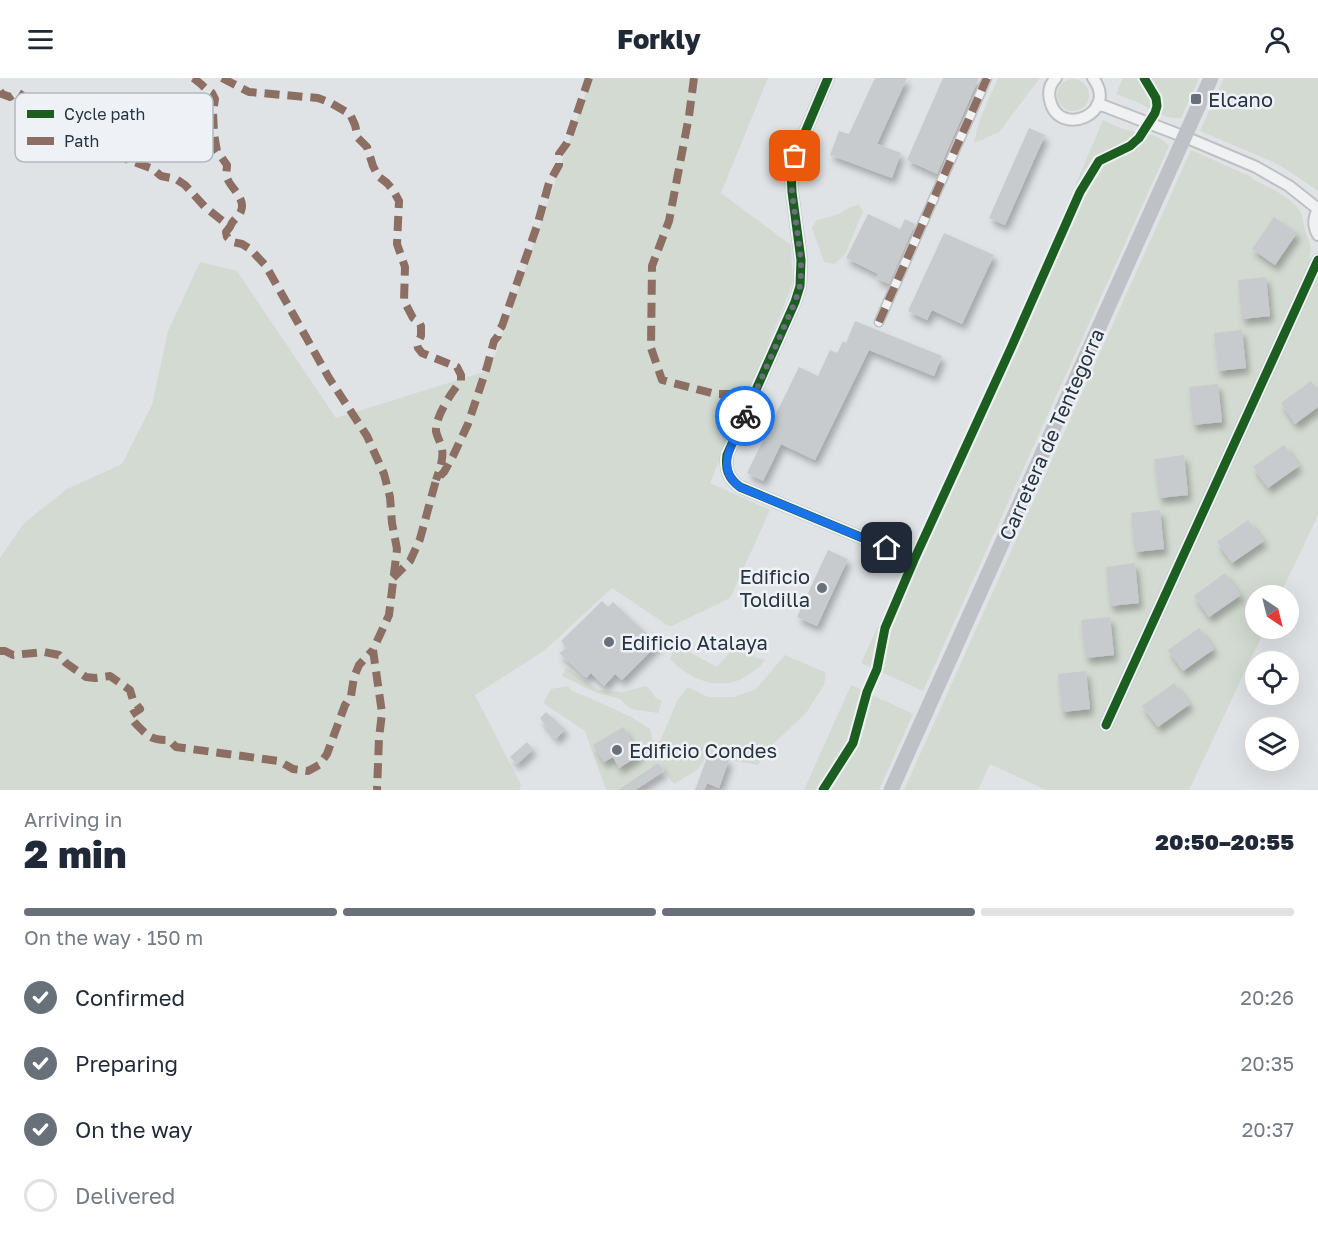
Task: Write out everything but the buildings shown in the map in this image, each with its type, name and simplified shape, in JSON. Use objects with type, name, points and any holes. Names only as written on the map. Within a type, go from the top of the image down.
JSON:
[{"type":"main road","name":"Carretera de Tentegorra","points":[[891,790],[1211,78]]},
{"type":"street","points":[[828,78],[795,156],[791,172],[801,260],[800,286],[728,455],[727,471],[733,482],[740,487],[887,548]]},
{"type":"street","points":[[879,321],[987,78]]},
{"type":"street","points":[[1056,78],[1049,90],[1052,108],[1065,119],[1074,120],[1082,119],[1094,111],[1100,103],[1099,88],[1093,78]]},
{"type":"street","points":[[1100,103],[1185,136],[1268,173],[1318,209],[1314,222],[1318,235]]},
{"type":"street","points":[[1106,725],[1318,260]]},
{"type":"shaded area","points":[[591,78],[768,78],[721,193],[791,245],[793,282],[710,483],[770,510],[730,598],[670,627],[612,588],[545,650],[475,695],[521,785],[519,790],[0,790],[0,558],[24,523],[67,489],[122,464],[152,405],[168,331],[200,262],[237,271],[336,418],[490,370]]},
{"type":"shaded area","points":[[998,78],[1040,78],[999,132],[974,143],[980,119]]},
{"type":"shaded area","points":[[1123,78],[1199,78],[1181,118],[1175,118],[1154,112],[1116,94]]},
{"type":"shaded area","points":[[1224,78],[1318,78],[1318,191],[1273,162],[1200,131]]},
{"type":"shaded area","points":[[1073,79],[1085,83],[1089,95],[1085,107],[1073,111],[1061,107],[1057,95],[1061,83]]},
{"type":"shaded area","points":[[1103,120],[1124,129],[1150,134],[1160,138],[1169,146],[923,691],[861,663],[1009,341]]},
{"type":"shaded area","points":[[1191,150],[1252,177],[1278,192],[1300,211],[1311,247],[1309,258],[1318,262],[1318,515],[1285,585],[1245,585],[1245,639],[1260,639],[1255,651],[1245,651],[1245,671],[1189,790],[1046,790],[990,764],[978,790],[904,790]]},
{"type":"shaded area","points":[[858,204],[863,211],[846,253],[835,264],[824,262],[812,228],[817,220],[834,216]]},
{"type":"shaded area","points":[[676,645],[717,667],[732,650],[765,660],[757,669],[741,679],[729,683],[710,682],[692,676],[670,659]]},
{"type":"shaded area","points":[[785,655],[826,673],[824,685],[806,713],[769,748],[758,765],[729,760],[709,753],[698,769],[674,784],[658,763],[618,790],[606,790],[585,731],[543,703],[551,689],[568,686],[572,691],[631,717],[650,729],[653,741],[660,741],[678,699],[688,687],[708,697],[734,697],[756,689]]},
{"type":"shaded area","points":[[566,667],[599,690],[624,692],[648,687],[656,698],[662,701],[658,713],[631,709],[620,699],[595,692],[562,676]]},
{"type":"shaded area","points":[[851,685],[913,714],[879,790],[804,790]]},
{"type":"marked path","points":[[193,78],[212,93]]},
{"type":"marked path","points":[[222,78],[249,92],[318,98],[350,114],[358,138],[367,147],[378,176],[393,190],[399,201],[397,244],[405,267],[404,301],[413,318],[421,326],[418,348],[422,353],[457,367],[461,375],[461,381],[445,404],[436,425],[442,453],[436,480]]},
{"type":"marked path","points":[[393,578],[410,561],[420,539],[436,480],[444,472],[468,424],[494,341],[502,326],[537,226],[549,183],[559,165],[559,154],[567,143],[589,78]]},
{"type":"marked path","points":[[694,78],[669,221],[652,266],[651,348],[662,380],[715,394],[755,394]]},
{"type":"marked path","points":[[879,322],[987,78]]},
{"type":"marked path","points":[[0,91],[10,97],[15,93]]},
{"type":"marked path","points":[[213,95],[215,99],[213,112]]},
{"type":"marked path","points":[[213,112],[217,151],[227,165],[227,178],[242,202],[240,213],[230,227]]},
{"type":"marked path","points":[[134,162],[185,185],[205,207],[230,227],[226,232],[227,237],[250,249],[266,266],[329,378],[367,436],[384,474],[390,497],[397,549],[389,615],[373,650],[382,713],[377,790]]},
{"type":"marked path","points":[[0,651],[13,655],[44,652],[59,655],[86,677],[110,676],[130,690],[133,700],[140,709],[131,715],[133,720],[155,739],[169,740],[176,747],[279,761],[293,769],[308,771],[319,765],[327,754],[345,705],[351,696],[354,677],[359,665],[373,650]]},
{"type":"cycle path","points":[[828,78],[795,156],[791,172],[801,260],[800,286],[727,455],[726,465],[730,477],[740,487],[887,548]]},
{"type":"cycle path","points":[[823,790],[853,743],[867,692],[877,669],[885,628],[1080,192],[1099,161],[1130,146],[1139,138],[1155,113],[1156,98],[1144,78]]},
{"type":"cycle path","points":[[1106,725],[1318,260]]},
{"type":"way so far","points":[[745,416],[800,286],[801,260],[791,172],[795,156]]},
{"type":"place","name":"Elcano","points":[[1196,99]]},
{"type":"place","name":"Edificio Toldilla","points":[[822,588]]},
{"type":"place","name":"Edificio Atalaya","points":[[609,642]]},
{"type":"place","name":"Edificio Condes","points":[[617,750]]},
{"type":"route","points":[[745,416],[726,463],[729,477],[733,482],[740,487],[887,548]]}]
